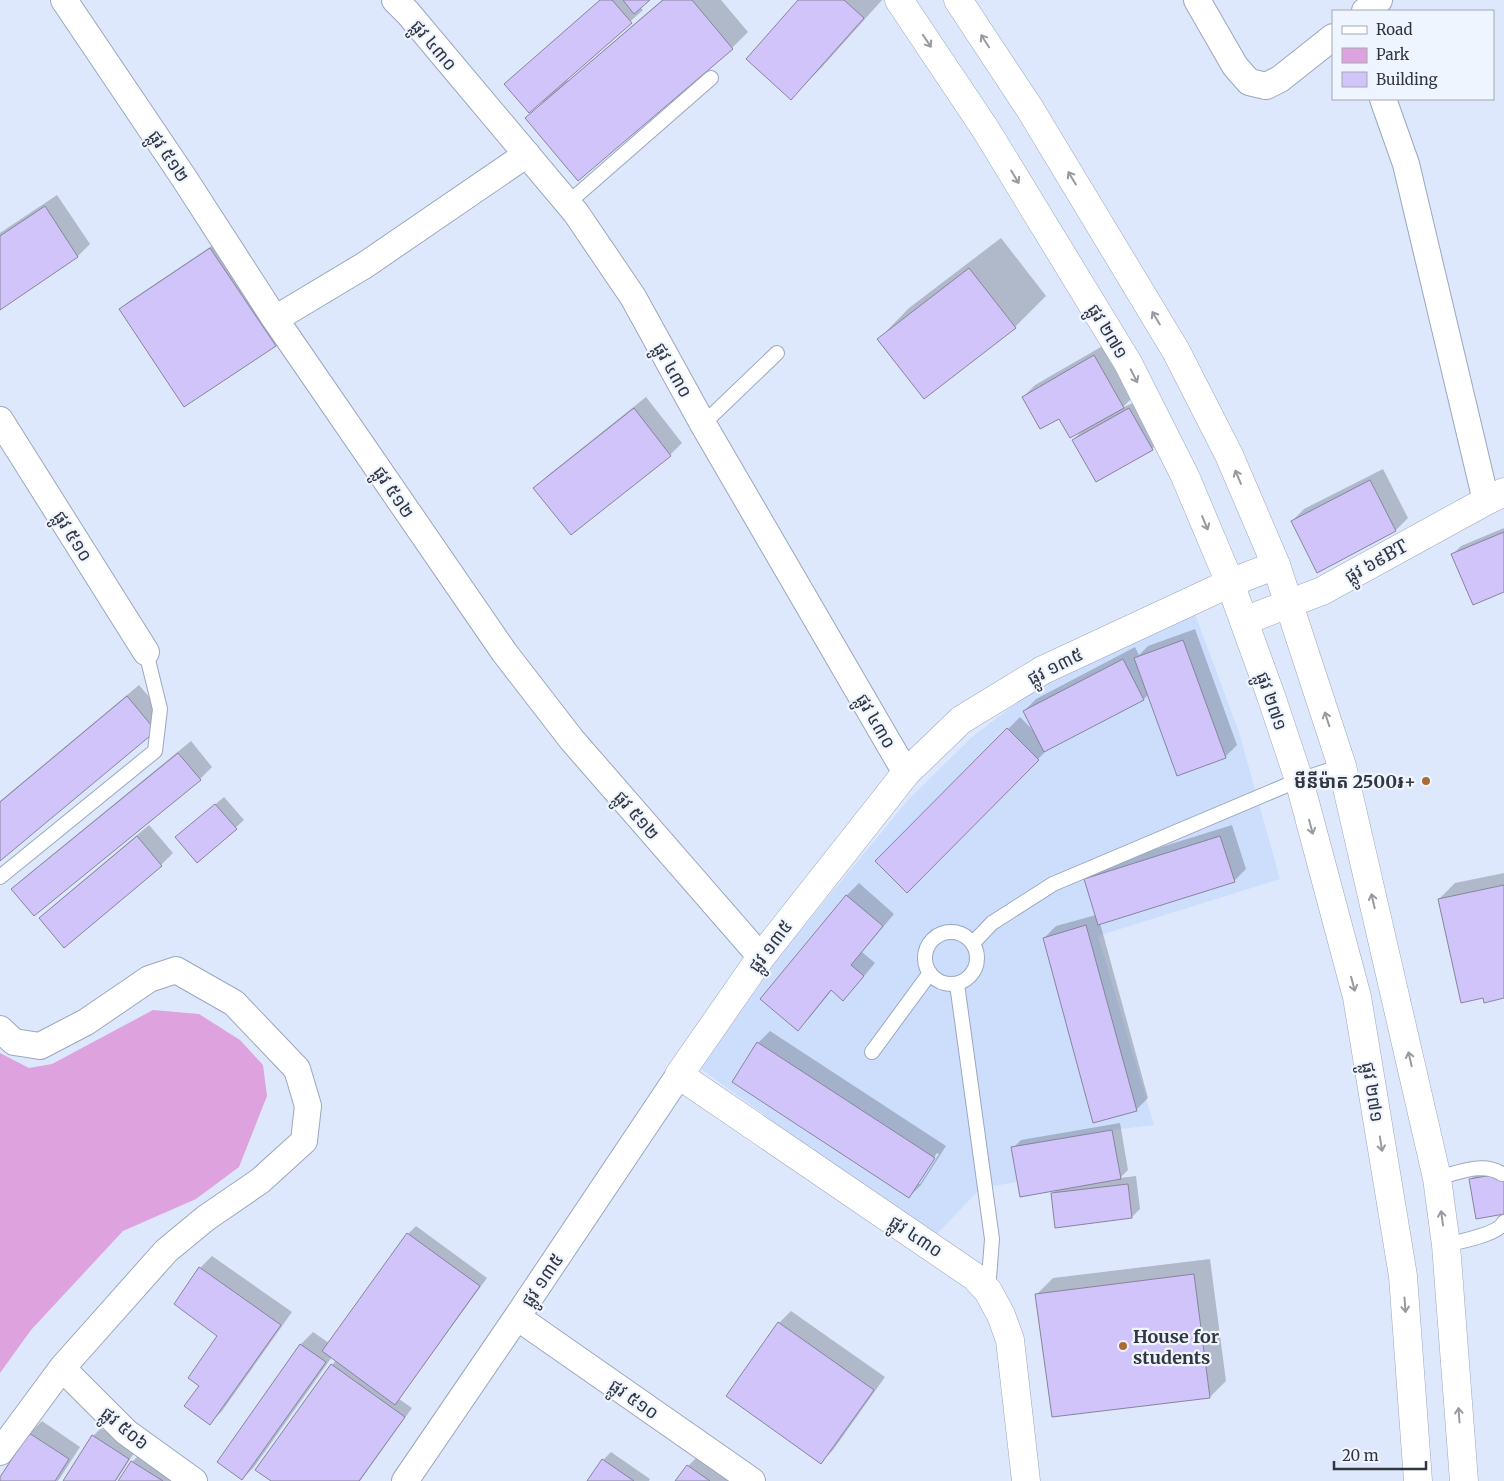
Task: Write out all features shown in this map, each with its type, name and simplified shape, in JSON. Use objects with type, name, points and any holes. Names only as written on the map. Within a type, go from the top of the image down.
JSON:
[{"type":"main road","name":"ផ្លូវ ២៧១","points":[[900,0],[986,130],[1128,363],[1185,476],[1244,621],[1299,780],[1357,997],[1403,1276],[1418,1481]]},
{"type":"main road","points":[[958,0],[1030,109],[1176,351],[1229,455],[1276,565],[1290,604],[1342,766],[1437,1178],[1446,1245],[1464,1481]]},
{"type":"main road","name":"ផ្លូវ ៦៩BT","points":[[1244,621],[1322,591],[1495,497]]},
{"type":"main road","name":"ផ្លូវ ១៣៥","points":[[679,1074],[761,957],[906,773],[962,720],[1044,670],[1230,583],[1276,565]]},
{"type":"main road","name":"ផ្លូវ ៤៣០","points":[[679,1074],[975,1277],[988,1291],[1001,1315],[1010,1340],[1026,1481]]},
{"type":"street","name":"ផ្លូវ ៥១២","points":[[64,0],[275,319],[504,652],[572,740],[761,957]]},
{"type":"street","name":"ផ្លូវ ៤៣០","points":[[395,0],[568,203],[633,297],[703,424],[906,773]]},
{"type":"street","points":[[1197,0],[1235,66],[1249,82],[1266,86],[1280,79],[1332,39]]},
{"type":"street","points":[[1366,10],[1379,0]]},
{"type":"street","points":[[1383,100],[1406,164],[1495,497]]},
{"type":"street","points":[[275,319],[365,265],[527,154]]},
{"type":"street","name":"ផ្លូវ ៥១០","points":[[0,420],[146,652]]},
{"type":"street","points":[[0,1029],[14,1042],[40,1046],[86,1022],[149,979],[176,970],[234,1003],[297,1069],[308,1106],[304,1141],[260,1181],[206,1218],[166,1251],[62,1368],[0,1452]]},
{"type":"street","name":"ផ្លូវ ១៣៥","points":[[405,1481],[679,1074]]},
{"type":"street","name":"ផ្លូវ ៥១០","points":[[517,1317],[752,1481]]},
{"type":"street","name":"ផ្លូវ ៥០៦","points":[[62,1368],[126,1432],[194,1481]]},
{"type":"lane","points":[[568,203],[711,78]]},
{"type":"lane","points":[[703,424],[777,353]]},
{"type":"lane","points":[[0,876],[155,751],[160,709],[146,652]]},
{"type":"lane","points":[[973,943],[992,923],[1053,884],[1299,780],[1342,766]]},
{"type":"lane","points":[[958,932],[967,936],[973,943],[978,957],[972,974],[965,980],[957,984],[944,983],[936,979],[930,972],[926,961],[926,952],[935,937],[943,933],[958,932]]},
{"type":"lane","points":[[872,1052],[930,972]]},
{"type":"lane","points":[[957,984],[992,1239],[988,1291]]},
{"type":"lane","points":[[1437,1178],[1482,1167],[1494,1168],[1502,1174]]},
{"type":"lane","points":[[1446,1245],[1493,1232],[1502,1227],[1504,1222]]},
{"type":"shaded area","points":[[1195,614],[1239,732],[1280,879],[1098,936],[1154,1125],[1012,1147],[1017,1182],[981,1188],[936,1235],[835,1166],[701,1069],[777,959],[908,800],[972,737],[1040,685]]},
{"type":"green space","points":[[153,1010],[199,1014],[240,1040],[263,1065],[267,1096],[239,1167],[196,1199],[123,1231],[31,1330],[0,1373],[0,1053],[29,1068],[52,1064]]},
{"type":"building","points":[[600,0],[612,0],[632,23],[529,113],[504,84]]},
{"type":"building","points":[[623,0],[650,0],[634,14]]},
{"type":"building","points":[[663,0],[692,0],[733,49],[578,181],[525,118]]},
{"type":"building","points":[[798,0],[844,0],[864,18],[791,100],[746,59]]},
{"type":"building","points":[[45,206],[78,257],[0,310],[0,236]]},
{"type":"building","points":[[210,248],[276,346],[184,407],[119,309]]},
{"type":"building","points":[[969,268],[1016,328],[924,399],[877,339]]},
{"type":"building","points":[[1094,355],[1124,408],[1070,438],[1059,419],[1040,429],[1022,397]]},
{"type":"building","points":[[634,408],[671,456],[571,535],[533,488]]},
{"type":"building","points":[[1129,408],[1153,450],[1096,482],[1072,440]]},
{"type":"building","points":[[1370,480],[1396,531],[1317,573],[1291,521]]},
{"type":"building","points":[[1504,532],[1504,592],[1473,605],[1451,554]]},
{"type":"building","points":[[1183,640],[1226,758],[1177,776],[1134,658]]},
{"type":"building","points":[[1123,659],[1144,700],[1044,752],[1023,711]]},
{"type":"building","points":[[127,696],[156,731],[0,861],[0,802]]},
{"type":"building","points":[[1007,728],[1039,760],[907,893],[875,861]]},
{"type":"building","points":[[178,753],[201,780],[34,916],[11,889]]},
{"type":"building","points":[[215,804],[237,829],[197,863],[175,837]]},
{"type":"building","points":[[137,836],[162,866],[64,948],[39,918]]},
{"type":"building","points":[[1220,836],[1235,882],[1098,925],[1084,879]]},
{"type":"building","points":[[1504,885],[1504,998],[1484,1003],[1483,998],[1461,1003],[1438,899]]},
{"type":"building","points":[[846,895],[883,926],[851,965],[864,976],[843,1001],[831,990],[798,1031],[760,999]]},
{"type":"building","points":[[1086,925],[1137,1111],[1093,1123],[1043,938]]},
{"type":"building","points":[[757,1042],[935,1158],[909,1198],[732,1082]]},
{"type":"building","points":[[1112,1130],[1121,1179],[1020,1197],[1011,1147]]},
{"type":"building","points":[[1504,1173],[1504,1214],[1476,1219],[1469,1179]]},
{"type":"building","points":[[1128,1184],[1132,1218],[1055,1228],[1051,1193]]},
{"type":"building","points":[[407,1233],[480,1286],[395,1405],[322,1351]]},
{"type":"building","points":[[199,1267],[281,1325],[210,1425],[184,1406],[199,1386],[188,1378],[217,1336],[174,1304]]},
{"type":"building","name":"House for students","points":[[1194,1274],[1210,1398],[1052,1417],[1035,1294]]},
{"type":"building","points":[[778,1322],[874,1390],[821,1464],[726,1396]]},
{"type":"building","points":[[300,1344],[326,1362],[242,1480],[217,1462]]},
{"type":"building","points":[[331,1364],[405,1417],[359,1481],[271,1481],[255,1470]]},
{"type":"building","points":[[29,1433],[69,1459],[55,1481],[0,1481],[0,1477]]},
{"type":"building","points":[[92,1435],[129,1459],[115,1481],[63,1481]]},
{"type":"building","points":[[602,1459],[634,1481],[587,1481]]},
{"type":"building","points":[[131,1461],[163,1481],[118,1481]]},
{"type":"building","points":[[687,1465],[710,1481],[675,1481]]},
{"type":"place","name":"មីនីម៉ាត 2500៛+","points":[[1426,781]]},
{"type":"place","name":"House for students","points":[[1123,1346]]}]
